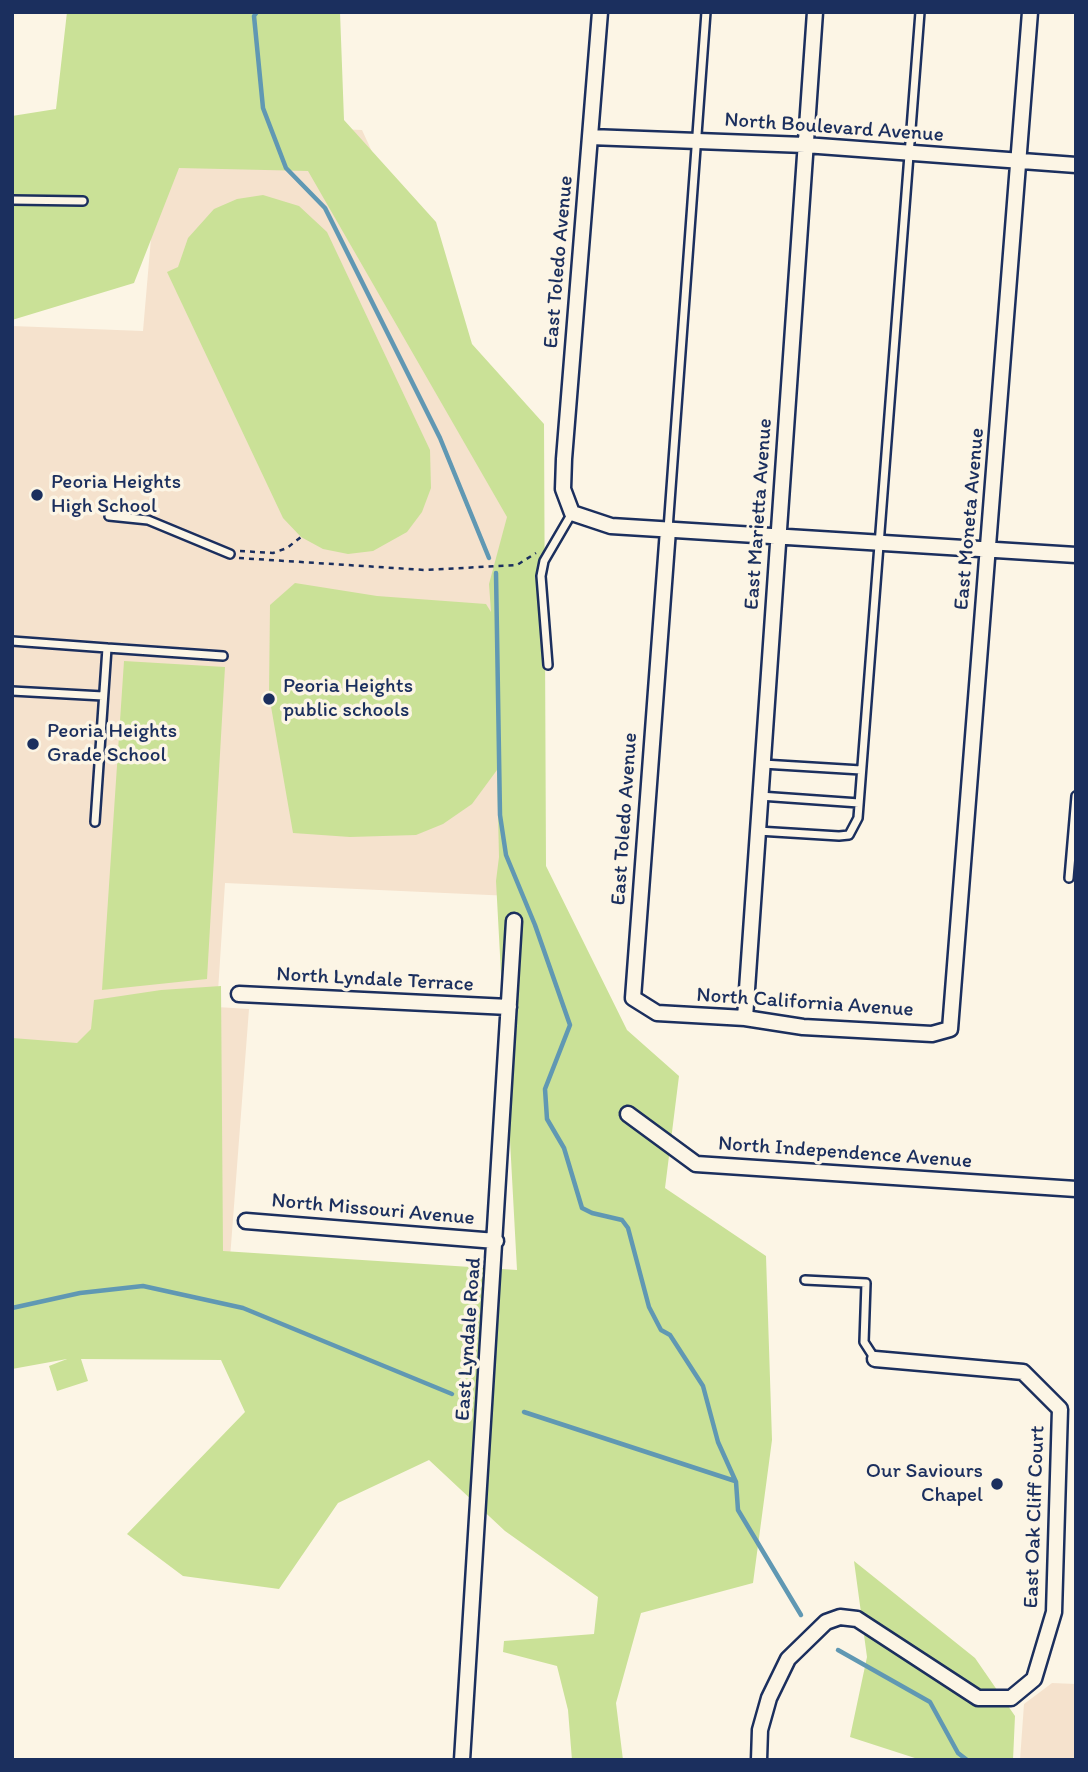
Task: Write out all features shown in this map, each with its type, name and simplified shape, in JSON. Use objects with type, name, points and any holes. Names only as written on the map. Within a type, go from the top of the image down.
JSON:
[{"type":"street","name":"East Toledo Avenue","points":[[572,513],[564,489],[564,460],[600,12]]},
{"type":"street","name":"East Marietta Avenue","points":[[745,1018],[815,12]]},
{"type":"street","name":"East Moneta Avenue","points":[[950,1029],[1030,12]]},
{"type":"street","name":"North Boulevard Avenue","points":[[590,137],[805,145],[1076,165]]},
{"type":"street","points":[[572,513],[611,526],[1076,555]]},
{"type":"street","name":"East Toledo Avenue","points":[[657,1013],[633,998],[668,530]]},
{"type":"street","name":"East Lyndale Road","points":[[462,1760],[514,921]]},
{"type":"street","name":"North Lyndale Terrace","points":[[239,994],[509,1007]]},
{"type":"street","name":"North California Avenue","points":[[657,1013],[745,1018],[803,1027],[932,1034],[950,1029]]},
{"type":"street","name":"North Independence Avenue","points":[[628,1115],[696,1164],[1076,1189]]},
{"type":"street","name":"North Missouri Avenue","points":[[246,1221],[496,1241]]},
{"type":"street","name":"East Oak Cliff Court","points":[[759,1760],[760,1730],[766,1708],[788,1659],[826,1622],[840,1617],[857,1619],[978,1698],[1011,1698],[1034,1679],[1054,1612],[1060,1409],[1023,1372],[875,1359]]},
{"type":"lane","points":[[668,530],[706,12]]},
{"type":"lane","points":[[758,831],[849,835],[855,828],[911,154],[920,12]]},
{"type":"lane","points":[[12,200],[83,201]]},
{"type":"lane","points":[[548,665],[541,576],[544,561],[572,513]]},
{"type":"lane","points":[[109,516],[148,520],[234,556]]},
{"type":"lane","points":[[12,641],[223,656]]},
{"type":"lane","points":[[95,822],[107,648]]},
{"type":"lane","points":[[12,691],[103,695]]},
{"type":"lane","points":[[763,764],[861,770]]},
{"type":"lane","points":[[761,796],[859,803]]},
{"type":"lane","points":[[1069,878],[1076,796]]},
{"type":"lane","points":[[805,1280],[866,1283],[864,1342],[875,1359]]},
{"type":"path","points":[[234,556],[238,551],[273,552],[287,548],[300,537]]},
{"type":"path","points":[[234,556],[425,570],[517,565],[523,562]]},
{"type":"shaded area","name":"Peoria Heights public schools","points":[[161,122],[362,130],[540,515],[511,896],[225,883],[217,1007],[249,1009],[225,1324],[12,1045],[12,326],[143,331]]},
{"type":"shaded area","points":[[1052,1683],[1076,1684],[1076,1760],[1020,1760],[1024,1704]]},
{"type":"green space","points":[[67,12],[340,12],[344,120],[436,222],[472,344],[544,424],[546,866],[627,1030],[679,1076],[665,1188],[766,1256],[772,1440],[753,1583],[641,1613],[616,1703],[623,1760],[572,1760],[568,1710],[557,1666],[503,1652],[504,1641],[594,1634],[598,1597],[505,1531],[429,1460],[338,1503],[279,1589],[183,1576],[127,1534],[245,1412],[221,1360],[81,1359],[88,1381],[57,1391],[49,1366],[67,1359],[12,1369],[12,1038],[77,1043],[91,1029],[94,1000],[161,990],[221,986],[223,1251],[517,1270],[496,881],[499,857],[497,770],[472,804],[443,824],[416,835],[350,837],[293,833],[269,695],[270,605],[295,583],[377,596],[486,604],[491,612],[489,584],[507,517],[308,171],[179,168],[134,283],[12,320],[12,116],[56,109]]},
{"type":"green space","points":[[263,195],[299,206],[327,232],[430,450],[431,488],[422,512],[407,532],[373,551],[348,554],[323,549],[301,537],[283,518],[167,272],[178,267],[188,238],[214,209],[237,199]]},
{"type":"green space","points":[[124,661],[225,667],[207,979],[102,990]]},
{"type":"green space","points":[[854,1561],[975,1658],[1015,1716],[1013,1760],[921,1760],[850,1737],[867,1657]]},
{"type":"waterway","points":[[257,12],[254,16],[263,108],[286,168],[325,208],[440,438],[489,558]]},
{"type":"waterway","points":[[496,573],[500,815],[506,855],[535,925],[570,1025],[545,1089],[547,1119],[564,1148],[582,1208],[622,1220],[628,1228],[649,1307],[661,1330],[670,1335],[703,1386],[718,1442],[736,1482],[738,1510],[801,1615]]},
{"type":"waterway","points":[[12,1308],[80,1293],[143,1286],[243,1308],[452,1394]]},
{"type":"waterway","points":[[524,1412],[735,1481]]},
{"type":"waterway","points":[[838,1650],[930,1702],[958,1753],[967,1760]]},
{"type":"place","name":"Peoria Heights High School","points":[[37,495]]},
{"type":"place","name":"Peoria Heights public schools","points":[[269,699]]},
{"type":"place","name":"Peoria Heights Grade School","points":[[33,744]]},
{"type":"place","name":"Our Saviours Chapel","points":[[997,1484]]}]
